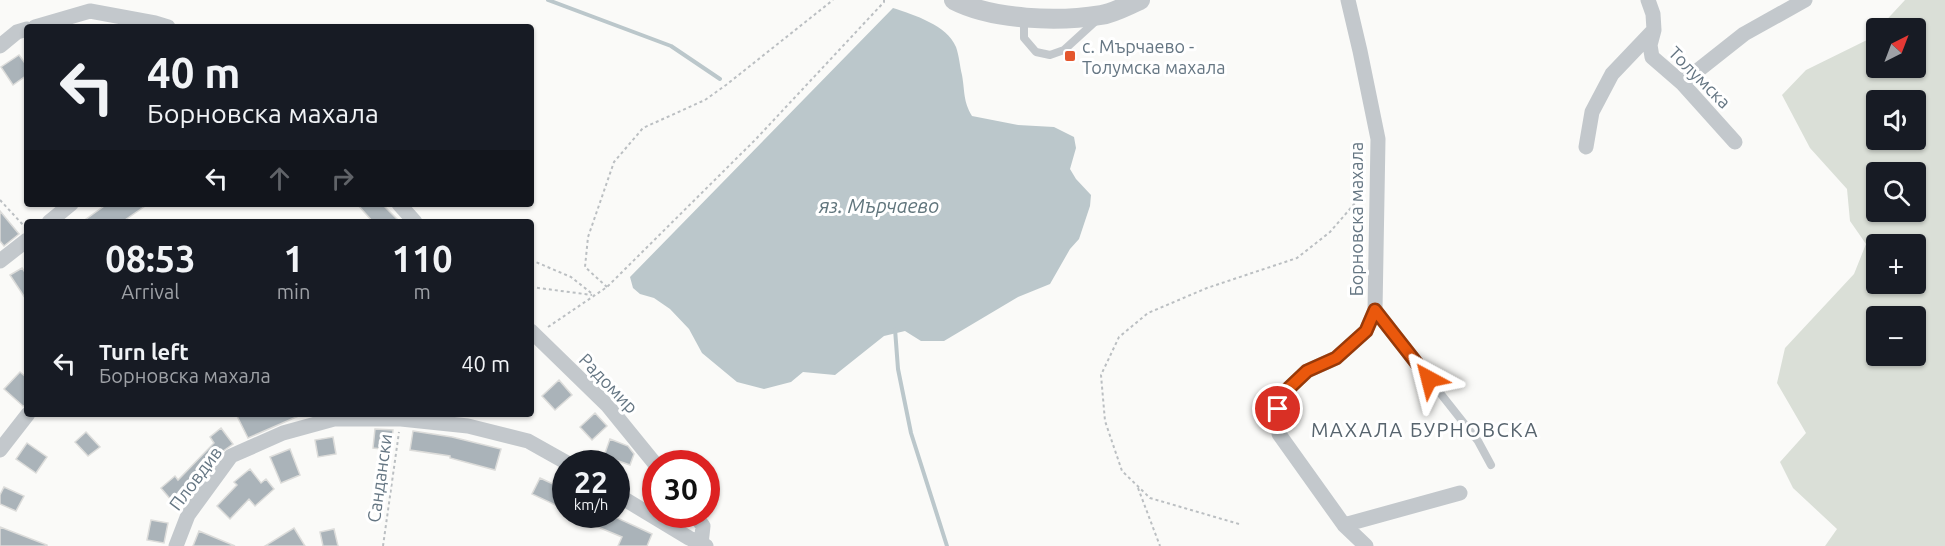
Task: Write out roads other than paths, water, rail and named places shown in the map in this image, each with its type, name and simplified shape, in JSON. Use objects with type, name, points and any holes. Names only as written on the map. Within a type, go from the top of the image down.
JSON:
[{"type":"street","points":[[954,0],[964,5],[1024,19],[1103,15],[1140,0]]},
{"type":"street","name":"Борновска махала","points":[[1348,0],[1378,139],[1375,310],[1366,331],[1336,358],[1307,371],[1288,389],[1278,409],[1279,434],[1344,525],[1366,546]]},
{"type":"street","name":"Толумска","points":[[1648,0],[1653,14],[1654,30],[1650,45],[1652,57],[1682,83],[1735,142]]},
{"type":"street","points":[[1682,83],[1744,34],[1805,0]]},
{"type":"street","points":[[44,24],[90,11],[158,24]]},
{"type":"street","points":[[0,46],[16,32],[24,30]]},
{"type":"street","points":[[1586,147],[1592,112],[1612,74],[1654,30]]},
{"type":"street","points":[[53,219],[67,207]]},
{"type":"street","points":[[402,207],[412,219]]},
{"type":"street","points":[[0,261],[24,242]]},
{"type":"street","points":[[1375,310],[1429,379]]},
{"type":"street","name":"Радомир","points":[[534,334],[608,406],[644,450]]},
{"type":"street","points":[[0,450],[26,417]]},
{"type":"street","name":"Пловдив","points":[[176,546],[188,515],[231,456],[283,433],[334,419],[401,420],[468,426],[528,441],[552,454]]},
{"type":"street","points":[[1344,525],[1460,493]]},
{"type":"street","points":[[630,502],[703,545]]},
{"type":"street","points":[[703,528],[703,545]]},
{"type":"lane","points":[[1024,19],[1024,38],[1036,52],[1050,55],[1064,50],[1103,15]]},
{"type":"lane","points":[[1429,379],[1478,441],[1491,465]]},
{"type":"water","name":"яз. Мърчаево","points":[[893,8],[929,22],[952,39],[957,50],[966,101],[972,116],[1018,125],[1054,127],[1074,137],[1076,148],[1070,169],[1091,195],[1090,206],[1079,239],[1070,249],[1050,284],[1018,297],[944,341],[921,341],[905,331],[884,336],[835,375],[803,372],[791,382],[764,389],[737,382],[702,353],[689,329],[670,309],[633,288],[630,277]]},
{"type":"waterway","points":[[548,0],[671,46],[720,79]]},
{"type":"waterway","points":[[895,329],[898,369],[911,433],[947,546]]},
{"type":"place","name":"с. Мърчаево - Толумска махала","points":[[1070,56]]},
{"type":"district","name":"МАХАЛА БУРНОВСКА","points":[[1425,429]]}]
